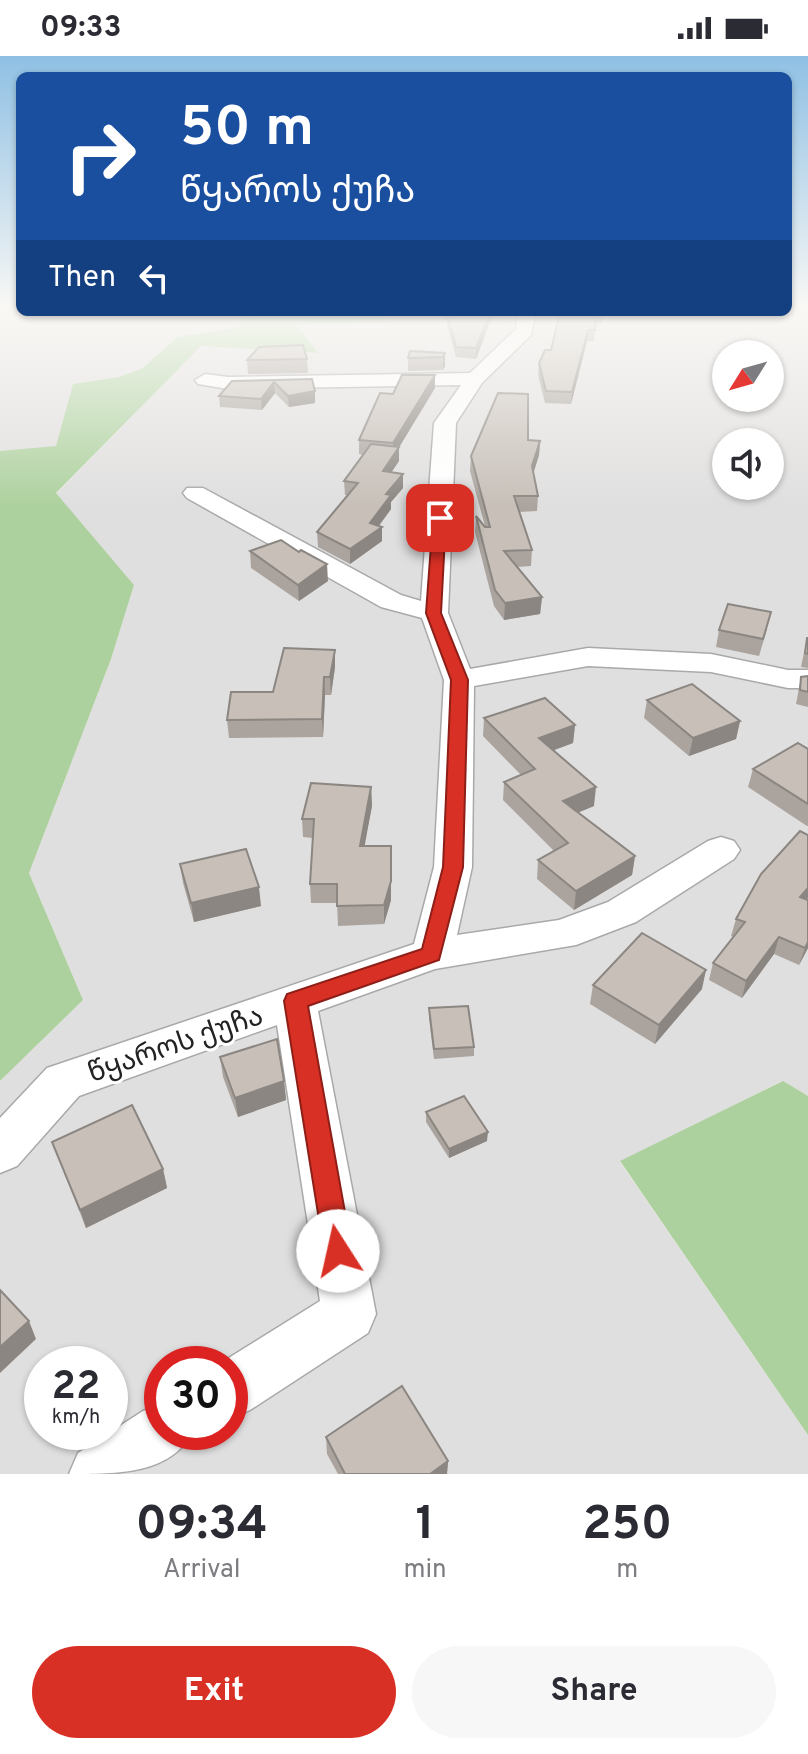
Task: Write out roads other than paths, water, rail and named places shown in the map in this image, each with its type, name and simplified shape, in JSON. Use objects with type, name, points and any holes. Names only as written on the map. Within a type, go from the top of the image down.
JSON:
[{"type":"street","points":[[432,954],[453,867],[459,680],[434,613],[445,423],[480,374]]},
{"type":"street","points":[[205,380],[228,383],[475,379]]},
{"type":"street","points":[[195,493],[391,601],[434,613]]},
{"type":"street","points":[[459,680],[588,657],[711,663],[788,679],[808,679]]},
{"type":"street","name":"წყაროს ქუჩა","points":[[0,1151],[63,1082],[432,954],[562,934],[622,912],[721,850]]},
{"type":"street","points":[[248,1379],[349,1314],[295,1001]]},
{"type":"street","points":[[99,1474],[144,1445]]}]
